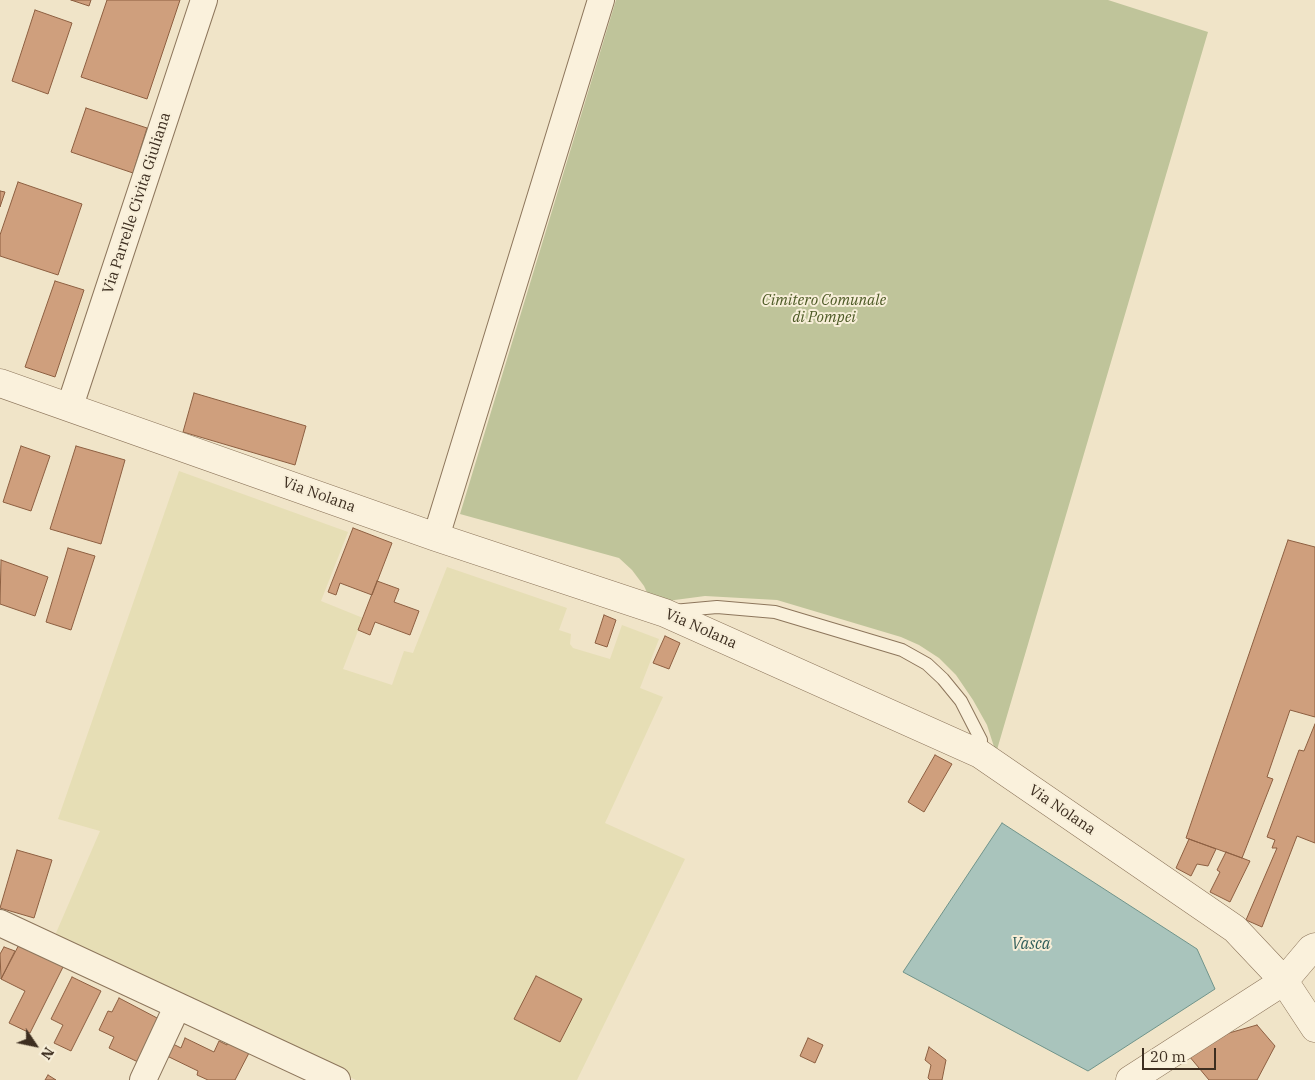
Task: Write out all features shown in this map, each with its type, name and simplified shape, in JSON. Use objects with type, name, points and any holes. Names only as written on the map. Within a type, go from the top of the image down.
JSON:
[{"type":"street","name":"Via Parrelle Civita Giuliana","points":[[70,406],[204,0]]},
{"type":"street","points":[[436,538],[600,0]]},
{"type":"street","name":"Via Nolana","points":[[0,383],[70,406],[436,538],[665,613],[980,754],[1235,929],[1284,981],[1315,1028]]},
{"type":"street","points":[[0,923],[337,1080]]},
{"type":"street","points":[[1130,1080],[1284,981],[1311,949],[1315,947]]},
{"type":"street","points":[[143,1080],[177,1007]]},
{"type":"lane","points":[[665,613],[685,609],[717,607],[775,612],[902,650],[928,664],[961,701],[981,740],[980,754]]},
{"type":"shaded area","points":[[179,471],[348,532],[321,601],[363,618],[343,669],[392,685],[404,651],[413,653],[447,567],[567,608],[559,630],[571,634],[570,644],[573,648],[610,659],[622,625],[659,639],[640,688],[663,697],[605,823],[685,859],[577,1080],[356,1080],[53,940],[100,831],[58,819]]},
{"type":"green space","name":"Cimitero Comunale di Pompei","points":[[616,0],[1108,0],[1208,32],[996,753],[987,725],[956,675],[939,658],[919,645],[901,637],[777,600],[705,596],[652,603],[644,586],[632,570],[619,558],[460,514]]},
{"type":"water","name":"Vasca","points":[[1002,823],[1197,949],[1215,989],[1088,1071],[903,972]]},
{"type":"building","points":[[71,0],[91,0],[89,6]]},
{"type":"building","points":[[107,0],[180,0],[147,99],[81,77]]},
{"type":"building","points":[[35,10],[72,23],[48,94],[12,81]]},
{"type":"building","points":[[86,108],[147,128],[133,173],[71,152]]},
{"type":"building","points":[[18,182],[82,204],[58,275],[0,256],[0,235]]},
{"type":"building","points":[[0,191],[5,192],[0,207]]},
{"type":"building","points":[[55,281],[84,290],[55,377],[25,367]]},
{"type":"building","points":[[194,393],[306,426],[295,465],[183,432]]},
{"type":"building","points":[[21,446],[50,456],[31,511],[3,502]]},
{"type":"building","points":[[76,446],[125,460],[101,544],[50,529]]},
{"type":"building","points":[[353,528],[392,543],[372,595],[340,583],[336,595],[328,592]]},
{"type":"building","points":[[1288,540],[1315,547],[1315,717],[1290,710],[1267,777],[1273,779],[1242,858],[1186,838]]},
{"type":"building","points":[[68,548],[95,556],[71,630],[46,622]]},
{"type":"building","points":[[1,560],[48,577],[35,616],[0,604]]},
{"type":"building","points":[[377,581],[399,589],[394,602],[419,611],[410,635],[375,622],[370,635],[358,630]]},
{"type":"building","points":[[604,615],[616,620],[607,647],[595,643]]},
{"type":"building","points":[[665,636],[680,643],[669,669],[653,663]]},
{"type":"building","points":[[1315,724],[1315,843],[1297,836],[1262,927],[1246,920],[1277,848],[1272,848],[1275,840],[1267,837],[1299,750],[1304,751]]},
{"type":"building","points":[[935,755],[952,764],[924,812],[908,802]]},
{"type":"building","points":[[1189,839],[1216,849],[1208,866],[1197,864],[1191,876],[1176,868]]},
{"type":"building","points":[[17,850],[52,860],[34,918],[0,908]]},
{"type":"building","points":[[1226,852],[1250,861],[1230,902],[1210,892],[1220,872],[1217,870]]},
{"type":"building","points":[[22,939],[66,961],[30,1033],[9,1023],[25,991],[1,979]]},
{"type":"building","points":[[4,947],[15,951],[1,979],[0,954]]},
{"type":"building","points":[[536,976],[582,999],[560,1042],[514,1019]]},
{"type":"building","points":[[72,977],[101,991],[71,1051],[54,1043],[63,1025],[51,1019]]},
{"type":"building","points":[[119,998],[159,1019],[138,1062],[109,1048],[114,1037],[99,1030],[108,1011],[112,1012]]},
{"type":"building","points":[[1257,1025],[1275,1046],[1257,1080],[1209,1080],[1189,1056],[1229,1033]]},
{"type":"building","points":[[185,1038],[214,1052],[219,1041],[227,1045],[229,1041],[250,1051],[235,1080],[208,1080],[197,1075],[198,1071],[165,1055],[171,1043],[181,1048]]},
{"type":"building","points":[[808,1038],[823,1045],[815,1063],[800,1056]]},
{"type":"building","points":[[929,1047],[946,1060],[942,1080],[930,1080],[928,1078],[931,1065],[925,1060]]},
{"type":"building","points":[[48,1075],[56,1080],[45,1080]]}]
